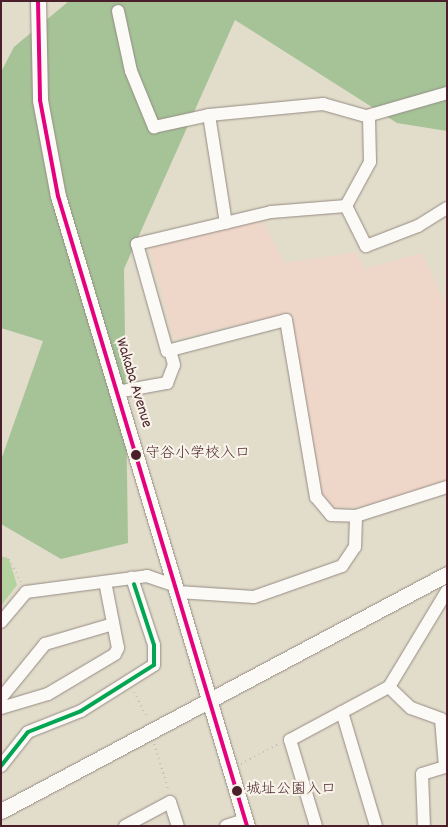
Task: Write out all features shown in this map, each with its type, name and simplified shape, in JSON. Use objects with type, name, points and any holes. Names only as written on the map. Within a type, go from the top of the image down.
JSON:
[{"type":"street","name":"Wakaba Avenue","points":[[38,1],[40,100],[51,168],[246,823]]},
{"type":"street","points":[[118,11],[131,71],[154,127],[209,115],[323,104],[367,116],[447,93]]},
{"type":"street","points":[[209,115],[226,223]]},
{"type":"street","points":[[346,206],[370,162],[367,116]]},
{"type":"street","points":[[346,206],[270,212],[137,244],[167,351],[286,320],[316,497],[332,515],[356,516],[447,487]]},
{"type":"street","points":[[346,206],[366,246],[418,226],[447,208]]},
{"type":"street","points":[[118,392],[167,383],[174,365],[170,350]]},
{"type":"street","points":[[1,622],[26,592],[147,576],[177,589],[254,597],[342,566],[356,547],[356,516]]},
{"type":"street","points":[[1,811],[447,574]]},
{"type":"street","points":[[1,766],[28,732],[63,720],[151,669],[156,658],[132,578]]},
{"type":"street","points":[[1,708],[48,694],[112,658],[118,648],[104,582]]},
{"type":"street","points":[[316,826],[290,740],[389,687],[447,590]]},
{"type":"street","points":[[1,698],[45,644],[113,624]]},
{"type":"street","points":[[389,687],[410,708],[441,719],[445,767],[422,774],[424,826]]},
{"type":"street","points":[[342,712],[376,826]]},
{"type":"street","points":[[125,826],[170,802],[178,826]]},
{"type":"street","points":[[226,826],[246,823]]},
{"type":"path","points":[[1,556],[9,559],[26,592]]},
{"type":"path","points":[[129,683],[150,721]]},
{"type":"path","points":[[152,740],[170,802]]},
{"type":"path","points":[[239,765],[290,740]]},
{"type":"shaded area","points":[[263,221],[284,263],[356,252],[364,269],[422,253],[447,307],[447,481],[360,507],[330,508],[322,497],[290,313],[174,339],[148,245]]},
{"type":"green space","points":[[69,1],[447,1],[447,131],[397,123],[235,20],[124,269],[128,543],[61,559],[1,524],[1,460],[43,341],[1,328],[1,72],[14,47]]},
{"type":"green space","points":[[1,556],[9,559],[17,585],[1,606]]},
{"type":"transit line","points":[[38,1],[40,100],[58,196],[247,826]]},
{"type":"transit line","points":[[1,766],[28,732],[81,711],[154,665],[154,645],[134,584]]},
{"type":"place","name":"守谷小学校入口","points":[[136,455]]},
{"type":"place","name":"城址公園入口","points":[[237,791]]}]
